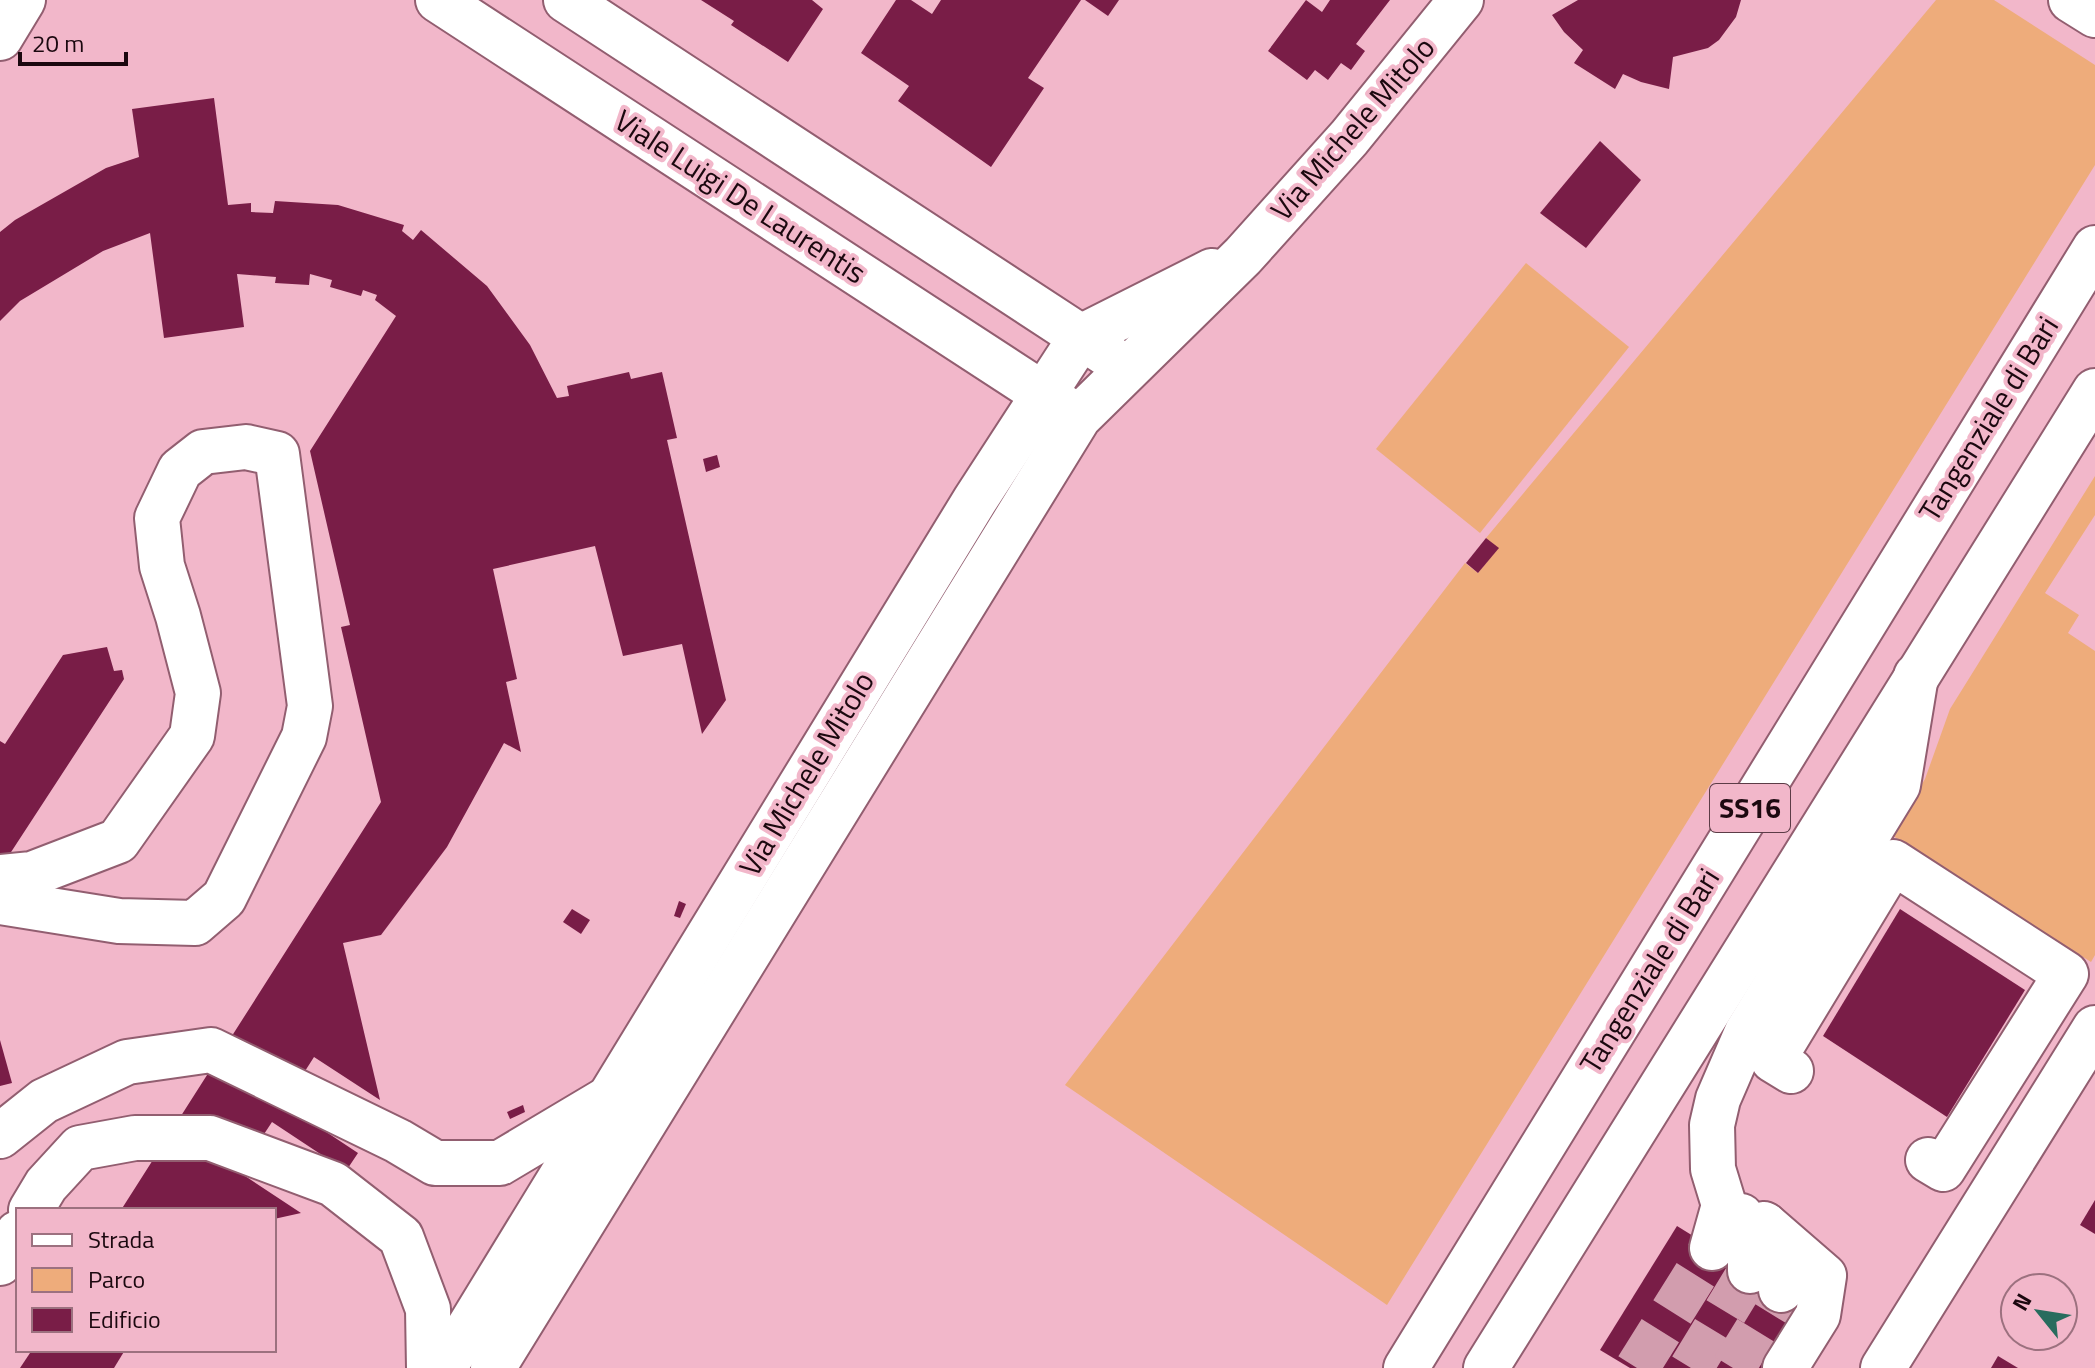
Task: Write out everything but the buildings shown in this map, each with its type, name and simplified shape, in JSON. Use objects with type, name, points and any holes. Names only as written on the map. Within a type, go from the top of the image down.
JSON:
[{"type":"main road","points":[[0,38],[23,0]]},
{"type":"main road","name":"Viale Luigi De Laurentis","points":[[438,0],[1079,417]]},
{"type":"main road","points":[[566,0],[1129,369]]},
{"type":"main road","name":"Via Michele Mitolo","points":[[493,1368],[1079,417],[1243,256],[1349,138],[1461,0]]},
{"type":"main road","points":[[2071,0],[2095,15]]},
{"type":"main road","name":"Tangenziale di Bari","points":[[1406,1368],[2095,248]]},
{"type":"main road","name":"Via Michele Mitolo","points":[[444,1368],[1042,394],[1081,337],[1243,256]]},
{"type":"main road","name":"SS16","points":[[1486,1368],[2095,391]]},
{"type":"main road","points":[[0,877],[32,874],[118,841],[192,736],[198,693],[162,566],[157,518],[180,470],[203,452],[246,447],[277,454],[310,706],[304,737],[224,898],[195,923],[119,921],[0,902]]},
{"type":"main road","points":[[1765,1281],[1743,1215],[1713,1169],[1712,1125],[1718,1099],[1747,1032],[1898,785],[1916,676]]},
{"type":"main road","points":[[1796,1063],[1773,1060],[1893,862],[2066,974],[1943,1169],[1934,1152]]},
{"type":"main road","points":[[1883,1368],[2095,1028]]},
{"type":"main road","points":[[0,1136],[44,1101],[127,1062],[211,1050],[398,1141],[435,1163],[500,1163],[609,1097]]},
{"type":"main road","points":[[32,1208],[46,1185],[80,1148],[135,1138],[210,1138],[333,1184],[401,1237],[428,1309],[429,1368]]},
{"type":"main road","points":[[1712,1248],[1743,1215]]},
{"type":"main road","points":[[1743,1215],[1824,1276],[1818,1315],[1785,1368]]},
{"type":"main road","points":[[0,1263],[16,1236]]},
{"type":"green space","points":[[1936,0],[1994,0],[2095,65],[2095,165],[1387,1305],[1065,1085],[1465,563],[1478,573],[1498,548],[1486,538]]},
{"type":"green space","points":[[1526,263],[1629,347],[1480,533],[1376,449]]},
{"type":"green space","points":[[2095,476],[2095,515],[2045,593],[2079,615],[2068,633],[2095,651],[2095,955],[2091,962],[1890,834],[1925,779],[1950,709]]},
{"type":"tunnel","points":[[1637,1368],[1712,1248]]},
{"type":"tunnel","points":[[1691,1368],[1750,1271]]},
{"type":"tunnel","points":[[1733,1368],[1781,1290]]}]
